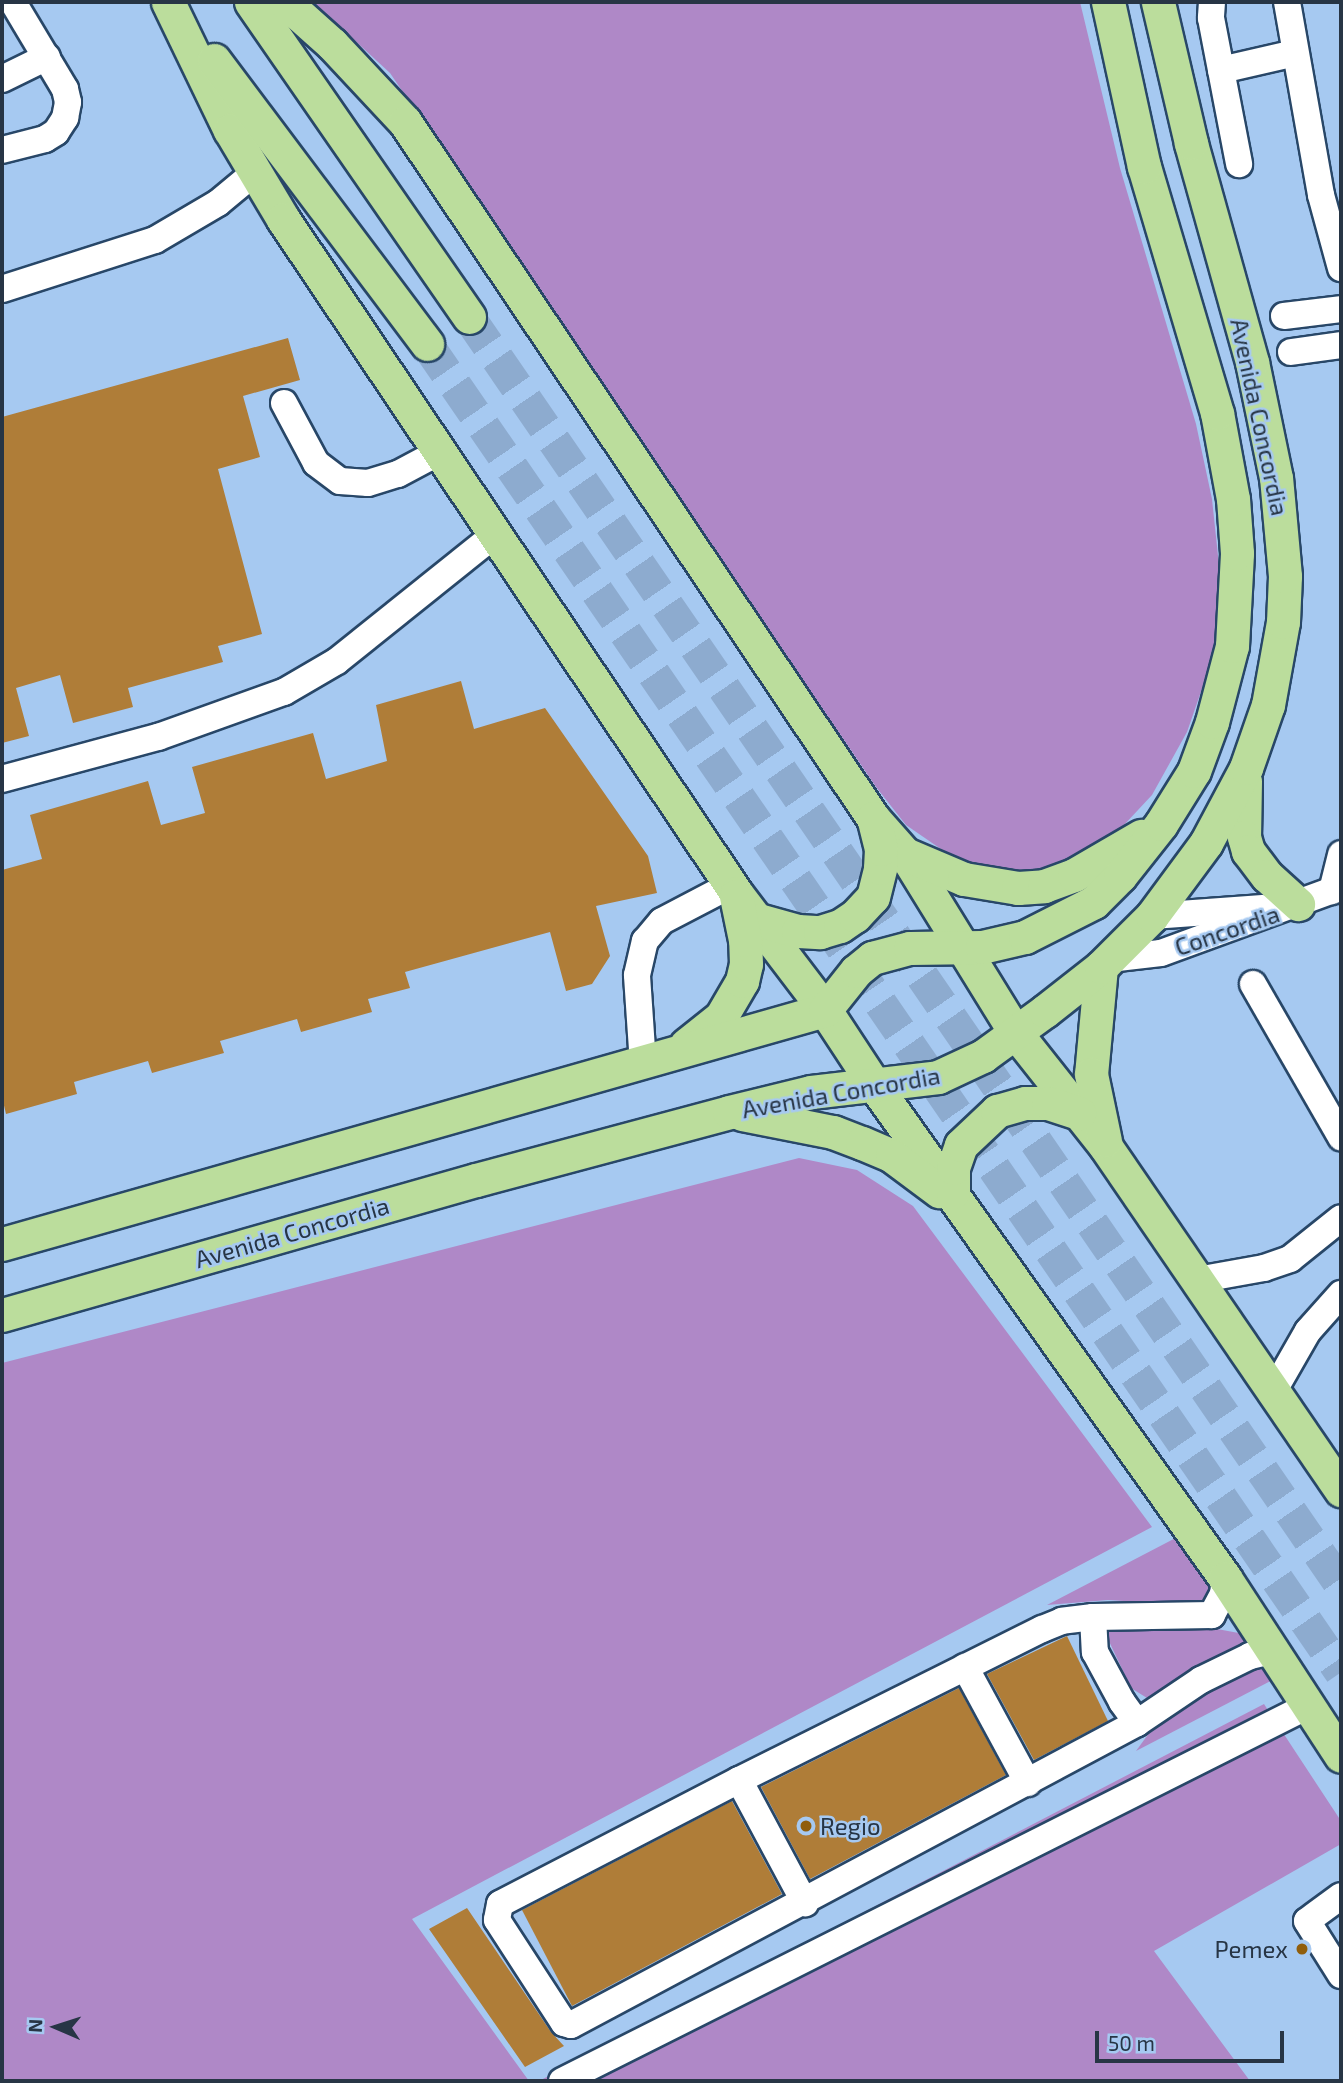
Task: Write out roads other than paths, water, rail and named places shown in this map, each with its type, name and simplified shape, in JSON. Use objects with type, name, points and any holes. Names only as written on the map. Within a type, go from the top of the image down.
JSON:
[{"type":"main road","points":[[169,2],[254,173],[733,889],[825,1010],[875,1086],[1225,1578],[1341,1756]]},
{"type":"main road","points":[[169,2],[427,344]]},
{"type":"main road","points":[[251,2],[469,317]]},
{"type":"main road","points":[[285,2],[332,44],[405,122],[873,818],[905,854],[1015,1032],[1106,1147],[1341,1490]]},
{"type":"main road","name":"Avenida Concordia","points":[[825,1010],[856,971],[872,958],[910,948],[982,947],[1025,937],[1094,902],[1120,876],[1161,824],[1194,771],[1224,679],[1233,634],[1237,553],[1233,499],[1217,413],[1144,167],[1108,2]]},
{"type":"main road","name":"Avenida Concordia","points":[[2,1315],[476,1180],[729,1112],[811,1093],[938,1077],[963,1068],[1015,1032],[1105,963],[1152,916],[1206,843],[1246,768],[1268,705],[1278,655],[1285,576],[1283,531],[1276,478],[1252,362],[1191,142],[1158,2]]},
{"type":"main road","points":[[1246,768],[1244,819],[1248,851],[1266,876],[1294,906]]},
{"type":"main road","points":[[758,920],[798,932],[820,932],[840,926],[855,916],[873,897],[880,869],[881,849],[873,818]]},
{"type":"main road","points":[[905,854],[975,881],[1018,888],[1044,886],[1100,862],[1161,824]]},
{"type":"main road","points":[[652,1062],[699,1038],[722,1017],[735,997],[746,964],[733,889]]},
{"type":"main road","points":[[1105,963],[1091,1074],[1106,1147]]},
{"type":"main road","points":[[2,1244],[652,1062],[825,1010]]},
{"type":"main road","points":[[959,1202],[953,1168],[961,1145],[996,1111],[1026,1103],[1048,1103],[1079,1113]]},
{"type":"main road","points":[[729,1112],[832,1132],[862,1143],[912,1169],[959,1202]]},
{"type":"street","points":[[1212,2],[1211,18],[1239,164]]},
{"type":"street","points":[[1287,2],[1321,195],[1341,268]]},
{"type":"street","points":[[2,150],[45,139],[56,132],[65,118],[68,102],[65,89],[47,57],[12,14]]},
{"type":"street","points":[[1221,70],[1295,53]]},
{"type":"street","points":[[2,79],[47,57]]},
{"type":"street","points":[[2,289],[155,240],[218,202],[254,173]]},
{"type":"street","points":[[1284,316],[1341,309]]},
{"type":"street","points":[[1291,352],[1341,345]]},
{"type":"street","points":[[284,403],[316,463],[340,481],[368,483],[398,474],[441,451]]},
{"type":"street","points":[[2,779],[158,737],[284,692],[337,661],[497,533]]},
{"type":"street","points":[[1336,889],[1341,855]]},
{"type":"street","points":[[652,1062],[637,975],[645,941],[662,921],[733,889]]},
{"type":"street","name":"Concordia","points":[[1105,963],[1161,953],[1336,889]]},
{"type":"street","points":[[1152,916],[1294,906]]},
{"type":"street","points":[[1253,984],[1341,1137]]},
{"type":"street","points":[[1197,1280],[1264,1268],[1290,1259],[1341,1218]]},
{"type":"street","points":[[1273,1392],[1308,1331],[1341,1294]]},
{"type":"street","points":[[1225,1578],[1223,1594],[1212,1615],[1093,1616],[1062,1621],[1042,1629],[739,1780],[500,1904],[497,1920],[564,2023],[571,2025],[1028,1783],[1137,1723],[1201,1680],[1250,1656],[1272,1651]]},
{"type":"street","points":[[1093,1616],[1094,1647],[1099,1662],[1137,1723]]},
{"type":"street","points":[[965,1667],[1028,1783]]},
{"type":"street","points":[[562,2081],[1308,1706]]},
{"type":"street","points":[[739,1780],[805,1903]]},
{"type":"street","points":[[1341,1896],[1307,1921],[1341,1975]]},
{"type":"tunnel","points":[[469,317],[1341,1585]]},
{"type":"tunnel","points":[[427,344],[1341,1672]]},
{"type":"place","name":"Regio","points":[[806,1826]]},
{"type":"place","name":"Pemex","points":[[1302,1949]]}]
